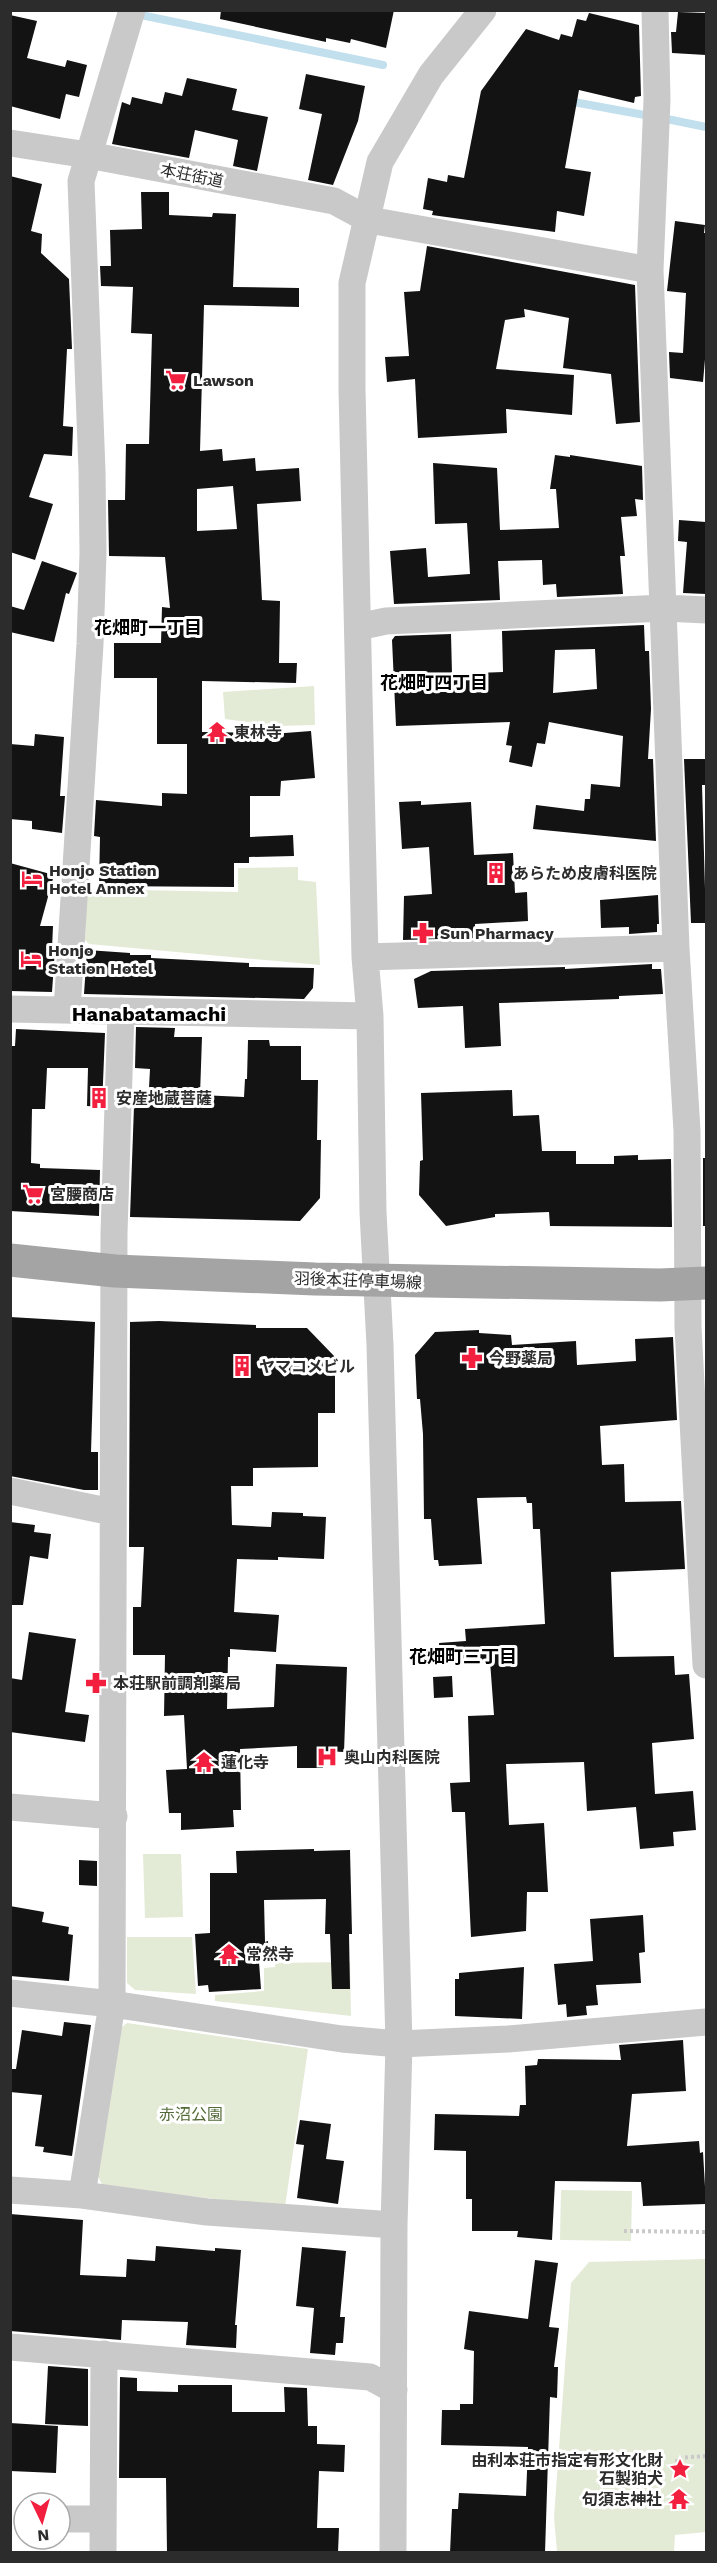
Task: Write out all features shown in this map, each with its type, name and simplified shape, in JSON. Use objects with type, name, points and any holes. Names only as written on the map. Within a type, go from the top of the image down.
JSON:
[{"type":"main road","name":"羽後本荘停車場線","points":[[10,1260],[115,1271],[438,1283],[697,1284]]},
{"type":"street","points":[[393,2553],[394,2225],[399,2044],[380,1368],[375,1280],[370,1016],[365,957],[352,283],[369,220],[380,162],[431,75],[483,10]]},
{"type":"street","points":[[655,10],[657,100],[650,270],[676,948],[697,1284],[706,1665]]},
{"type":"street","points":[[68,1010],[93,553],[81,181],[129,20]]},
{"type":"street","name":"本荘街道","points":[[10,143],[88,155],[334,201],[369,220]]},
{"type":"street","points":[[369,220],[650,270]]},
{"type":"street","points":[[358,627],[386,621],[664,608],[706,610]]},
{"type":"street","points":[[365,957],[676,948]]},
{"type":"street","points":[[10,1009],[370,1016]]},
{"type":"street","points":[[82,2195],[112,2004],[114,1816],[112,1512],[115,1271],[122,1011]]},
{"type":"street","points":[[10,1491],[112,1512]]},
{"type":"street","points":[[10,1807],[114,1816]]},
{"type":"street","points":[[10,1993],[112,2004],[342,2038],[399,2044],[508,2039],[706,2022]]},
{"type":"street","points":[[10,2190],[82,2195],[207,2212],[394,2225]]},
{"type":"street","points":[[10,2346],[370,2377],[394,2390]]},
{"type":"street","points":[[103,2553],[104,2354]]},
{"type":"street","points":[[72,2519],[104,2519]]},
{"type":"path","points":[[624,2231],[706,2232]]},
{"type":"path","points":[[677,2474],[677,2458],[706,2456]]},
{"type":"green space","points":[[314,686],[315,725],[277,726],[225,719],[223,692]]},
{"type":"green space","points":[[298,867],[298,880],[316,882],[320,965],[89,944],[85,940],[87,889],[238,892],[238,868]]},
{"type":"green space","points":[[143,1854],[181,1854],[183,1917],[145,1918]]},
{"type":"green space","points":[[127,1937],[192,1937],[196,1994],[135,1990],[127,1983]]},
{"type":"green space","points":[[350,1962],[351,2016],[215,2001],[215,1995],[264,1991],[264,1968],[275,1967],[275,1963]]},
{"type":"green space","name":"赤沼公園","points":[[127,2023],[308,2049],[285,2207],[103,2186],[96,2173],[113,2034]]},
{"type":"green space","points":[[561,2190],[632,2191],[631,2241],[560,2240]]},
{"type":"green space","points":[[706,2259],[706,2532],[675,2535],[674,2552],[557,2552],[554,2517],[571,2283],[589,2262]]},
{"type":"building","points":[[221,10],[394,10],[386,48],[351,39],[350,43],[326,38],[326,42],[220,19]]},
{"type":"building","points":[[678,12],[706,13],[706,55],[672,53],[671,32],[676,32]]},
{"type":"building","points":[[589,13],[639,25],[641,96],[635,97],[634,103],[579,90],[565,168],[591,172],[584,216],[557,211],[555,232],[432,215],[433,211],[423,209],[428,178],[447,182],[448,175],[464,178],[481,91],[526,29],[559,40],[561,34],[572,37],[577,19],[586,21]]},
{"type":"building","points":[[10,15],[37,21],[27,58],[65,67],[67,60],[87,65],[79,97],[66,94],[60,119],[10,106]]},
{"type":"building","points":[[306,74],[365,86],[358,121],[333,185],[308,180],[322,114],[299,109]]},
{"type":"building","points":[[187,78],[237,89],[232,110],[268,117],[257,171],[233,166],[238,140],[195,130],[189,158],[112,144],[122,102],[130,105],[132,97],[162,104],[165,92],[182,96]]},
{"type":"building","points":[[10,176],[42,184],[31,231],[42,234],[41,253],[69,279],[72,349],[67,349],[63,426],[73,427],[72,456],[44,454],[29,497],[53,504],[35,560],[10,552]]},
{"type":"building","points":[[141,192],[169,192],[169,215],[212,217],[213,213],[236,214],[233,287],[299,288],[299,307],[204,305],[200,451],[222,449],[223,461],[255,458],[256,471],[299,468],[301,501],[257,504],[262,600],[280,601],[279,663],[297,663],[296,683],[202,681],[202,732],[311,731],[315,778],[281,781],[280,796],[250,796],[250,837],[293,835],[294,856],[249,857],[249,863],[234,863],[234,887],[99,886],[100,837],[94,836],[96,800],[162,806],[162,793],[187,794],[187,744],[157,744],[157,678],[114,678],[114,643],[161,643],[162,607],[170,608],[165,557],[109,556],[108,500],[125,500],[126,444],[149,444],[152,334],[131,333],[133,287],[101,286],[100,266],[111,266],[110,230],[142,229]],"holes":[[[233,486],[237,529],[197,531],[197,489]]]},
{"type":"building","points":[[675,221],[705,225],[706,348],[703,382],[670,378],[669,352],[683,353],[686,293],[667,291]]},
{"type":"building","points":[[427,246],[635,285],[640,422],[616,424],[611,374],[563,368],[569,318],[524,309],[525,317],[505,320],[496,369],[574,375],[572,415],[506,409],[507,433],[418,438],[415,379],[387,382],[385,357],[409,356],[404,292],[420,291]]},
{"type":"building","points":[[555,455],[570,457],[570,455],[642,466],[643,500],[635,499],[637,516],[621,517],[625,556],[620,556],[623,594],[557,597],[556,584],[543,585],[542,560],[498,561],[500,600],[394,604],[390,551],[426,548],[428,577],[470,574],[467,523],[435,524],[433,463],[497,468],[500,530],[559,528],[556,489],[550,489]]},
{"type":"building","points":[[679,520],[706,522],[706,594],[683,593],[687,542],[678,541]]},
{"type":"building","points":[[42,561],[77,573],[69,594],[66,593],[54,642],[10,632],[10,606],[24,610]]},
{"type":"building","points":[[644,625],[645,651],[649,651],[651,709],[648,759],[653,759],[656,841],[533,829],[536,805],[584,811],[585,799],[590,799],[591,784],[620,787],[623,736],[549,722],[545,744],[537,743],[532,767],[509,762],[512,746],[506,745],[510,722],[396,726],[392,640],[395,636],[451,634],[452,674],[503,672],[502,631]],"holes":[[[595,649],[597,689],[553,693],[555,650]]]},
{"type":"building","points":[[35,734],[64,737],[60,796],[65,796],[62,833],[32,829],[32,821],[10,819],[10,744],[34,746]]},
{"type":"building","points":[[684,759],[706,759],[706,785],[702,785],[706,923],[691,923]]},
{"type":"building","points":[[421,801],[421,805],[471,802],[474,855],[513,853],[515,893],[527,892],[528,921],[475,924],[475,938],[403,940],[404,896],[432,894],[429,847],[402,849],[399,802]]},
{"type":"building","points":[[10,863],[54,875],[40,926],[53,926],[52,949],[55,949],[52,992],[10,991]]},
{"type":"building","points":[[658,895],[657,932],[629,934],[629,927],[601,928],[600,900]]},
{"type":"building","points":[[87,950],[151,955],[151,958],[249,963],[249,967],[314,968],[313,988],[304,999],[84,994]]},
{"type":"building","points":[[652,964],[652,969],[661,969],[663,994],[619,996],[619,999],[499,1003],[501,1046],[465,1048],[463,1006],[418,1008],[414,979],[431,971],[565,967],[565,969]]},
{"type":"building","points":[[136,1027],[175,1028],[174,1037],[202,1037],[200,1095],[244,1097],[248,1040],[269,1040],[270,1046],[301,1046],[301,1080],[318,1080],[317,1140],[321,1140],[320,1198],[300,1221],[130,1217],[134,1106],[148,1107],[150,1069],[135,1068]]},
{"type":"building","points":[[16,1029],[105,1033],[102,1107],[87,1106],[88,1068],[47,1068],[45,1109],[32,1109],[31,1163],[40,1164],[40,1168],[100,1170],[99,1216],[10,1211],[10,1046],[15,1046]]},
{"type":"building","points":[[512,1090],[513,1116],[539,1115],[542,1151],[576,1151],[576,1164],[614,1164],[614,1156],[638,1155],[638,1160],[671,1159],[672,1227],[550,1226],[549,1212],[495,1214],[495,1217],[446,1226],[419,1195],[420,1161],[423,1160],[421,1093]]},
{"type":"building","points":[[703,1158],[706,1158],[706,1226],[703,1226]]},
{"type":"building","points":[[10,1317],[95,1322],[91,1452],[98,1452],[98,1490],[84,1490],[10,1476]]},
{"type":"building","points":[[130,1322],[256,1325],[256,1328],[307,1328],[335,1357],[335,1413],[318,1413],[318,1467],[253,1468],[253,1486],[231,1486],[232,1525],[271,1527],[272,1512],[303,1513],[303,1516],[326,1517],[324,1559],[278,1557],[278,1560],[237,1559],[234,1612],[279,1615],[276,1652],[230,1649],[227,1709],[274,1707],[276,1664],[347,1667],[344,1752],[323,1751],[323,1768],[297,1768],[297,1746],[240,1749],[241,1810],[233,1810],[234,1827],[181,1830],[181,1813],[169,1813],[166,1770],[187,1769],[184,1715],[164,1716],[165,1655],[133,1655],[133,1607],[141,1607],[144,1547],[129,1547]]},
{"type":"building","points":[[479,1330],[479,1333],[511,1335],[512,1345],[576,1341],[577,1365],[636,1361],[635,1339],[673,1337],[677,1420],[600,1426],[602,1465],[624,1464],[625,1502],[681,1501],[685,1569],[611,1572],[614,1657],[674,1656],[675,1675],[689,1674],[694,1739],[652,1743],[655,1794],[693,1791],[696,1830],[673,1832],[674,1846],[640,1849],[636,1807],[587,1811],[584,1762],[506,1764],[509,1825],[544,1823],[548,1892],[527,1892],[526,1931],[471,1937],[465,1812],[452,1812],[450,1783],[470,1782],[468,1716],[494,1715],[490,1661],[440,1664],[439,1643],[466,1641],[465,1629],[545,1624],[540,1529],[533,1529],[532,1503],[527,1503],[526,1497],[477,1498],[482,1564],[439,1566],[438,1560],[434,1560],[431,1519],[424,1519],[423,1434],[420,1399],[417,1399],[415,1355],[435,1332]]},
{"type":"building","points":[[10,1522],[35,1525],[34,1532],[51,1534],[48,1559],[30,1556],[23,1605],[10,1605]]},
{"type":"building","points":[[29,1632],[76,1639],[65,1712],[89,1715],[85,1742],[10,1732],[10,1678],[22,1680]]},
{"type":"building","points":[[452,1676],[453,1697],[434,1698],[433,1677]]},
{"type":"building","points":[[314,1849],[314,1851],[350,1850],[352,1934],[349,1934],[350,1989],[332,1989],[330,1934],[325,1934],[326,1899],[264,1900],[265,1942],[268,1941],[269,1961],[259,1962],[261,1989],[209,1992],[208,1985],[198,1986],[195,1934],[210,1933],[210,1873],[237,1873],[236,1851]]},
{"type":"building","points":[[79,1860],[97,1861],[97,1886],[79,1885]]},
{"type":"building","points":[[10,1906],[44,1912],[42,1922],[69,1927],[68,1934],[73,1935],[69,1981],[10,1976]]},
{"type":"building","points":[[643,1915],[645,1952],[639,1953],[641,1983],[596,1985],[598,2005],[586,2006],[587,2015],[567,2017],[566,2004],[558,2005],[554,1964],[593,1961],[590,1919]]},
{"type":"building","points":[[524,1967],[522,2019],[455,2016],[455,1979],[459,1979],[459,1973]]},
{"type":"building","points":[[64,2022],[91,2025],[72,2156],[43,2152],[44,2147],[35,2146],[42,2095],[10,2092],[10,2069],[16,2069],[22,2030],[62,2036]]},
{"type":"building","points":[[683,2040],[686,2091],[632,2094],[627,2146],[699,2141],[700,2153],[703,2152],[706,2204],[643,2206],[641,2182],[555,2181],[552,2240],[517,2237],[518,2231],[472,2231],[472,2199],[466,2199],[466,2151],[434,2150],[435,2114],[519,2116],[520,2105],[526,2105],[525,2066],[537,2065],[538,2059],[621,2060],[619,2045]]},
{"type":"building","points":[[300,2120],[331,2124],[326,2159],[344,2161],[338,2204],[297,2198],[304,2145],[296,2144]]},
{"type":"building","points":[[10,2214],[83,2220],[80,2275],[126,2277],[127,2259],[155,2261],[156,2246],[215,2251],[215,2248],[241,2250],[235,2325],[237,2325],[236,2348],[186,2345],[188,2322],[122,2320],[121,2340],[10,2331]]},
{"type":"building","points":[[302,2247],[346,2251],[340,2317],[345,2317],[343,2343],[336,2343],[335,2355],[310,2353],[314,2308],[296,2306]]},
{"type":"building","points":[[535,2260],[558,2263],[549,2327],[559,2328],[554,2367],[558,2367],[557,2398],[550,2397],[545,2553],[450,2553],[452,2509],[458,2509],[459,2493],[526,2496],[528,2447],[441,2445],[442,2410],[460,2410],[460,2404],[473,2404],[474,2351],[464,2349],[469,2311],[528,2319]]},
{"type":"building","points":[[48,2366],[88,2369],[88,2426],[45,2424]]},
{"type":"building","points":[[120,2377],[137,2378],[137,2391],[178,2392],[178,2385],[232,2385],[232,2412],[285,2412],[284,2387],[307,2388],[308,2426],[317,2426],[317,2444],[345,2445],[344,2472],[319,2471],[317,2528],[339,2528],[338,2553],[167,2553],[166,2478],[119,2478]]},
{"type":"building","points":[[10,2423],[58,2426],[56,2473],[10,2471]]},
{"type":"waterway","points":[[136,14],[383,65]]},
{"type":"waterway","points":[[568,101],[650,116]]},
{"type":"waterway","points":[[662,118],[706,127]]},
{"type":"place","name":"Lawson","points":[[176,380]]},
{"type":"place","name":"東林寺","points":[[217,732]]},
{"type":"place","name":"あらため皮膚科医院","points":[[496,873]]},
{"type":"place","name":"Honjo Station Hotel Annex","points":[[32,879]]},
{"type":"place","name":"Sun Pharmacy","points":[[423,933]]},
{"type":"place","name":"Honjo Station Hotel","points":[[31,959]]},
{"type":"place","name":"安産地蔵菩薩","points":[[99,1098]]},
{"type":"place","name":"宮腰商店","points":[[33,1194]]},
{"type":"place","name":"今野薬局","points":[[472,1358]]},
{"type":"place","name":"ヤマコメビル","points":[[242,1366]]},
{"type":"place","name":"本荘駅前調剤薬局","points":[[96,1683]]},
{"type":"place","name":"奥山内科医院","points":[[327,1757]]},
{"type":"place","name":"蓮化寺","points":[[204,1762]]},
{"type":"place","name":"常然寺","points":[[229,1954]]},
{"type":"place","name":"由利本荘市指定有形文化財 石製狛犬","points":[[680,2469]]},
{"type":"place","name":"句須志神社","points":[[679,2499]]},
{"type":"district","name":"花畑町一丁目","points":[[148,628]]},
{"type":"district","name":"花畑町四丁目","points":[[434,683]]},
{"type":"district","name":"Hanabatamachi","points":[[149,1014]]},
{"type":"district","name":"花畑町三丁目","points":[[463,1657]]}]
